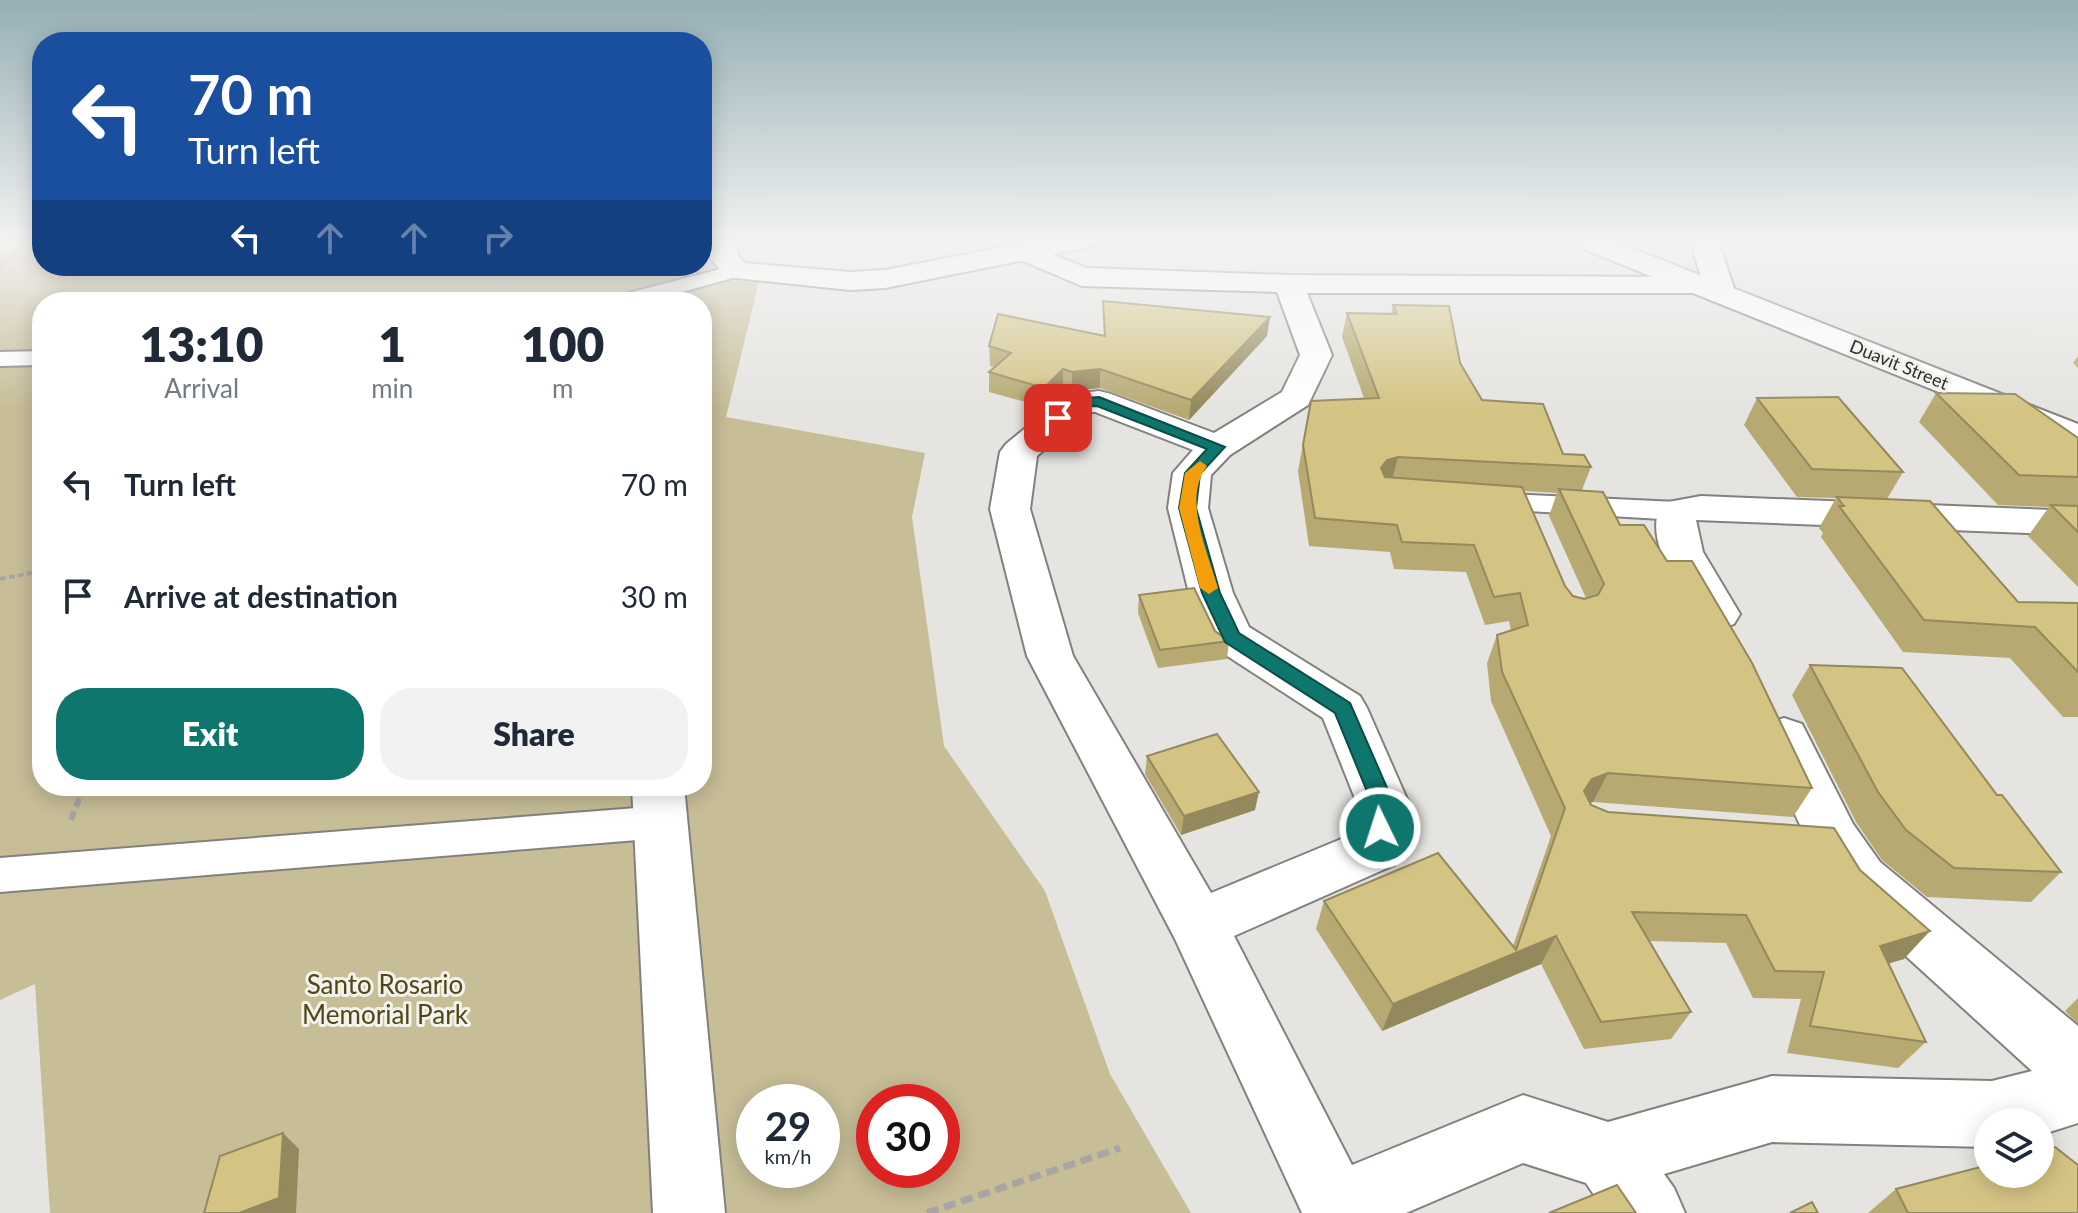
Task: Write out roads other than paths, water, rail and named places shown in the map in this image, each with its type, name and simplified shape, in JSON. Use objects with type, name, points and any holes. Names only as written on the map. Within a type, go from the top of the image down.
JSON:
[{"type":"street","points":[[1198,925],[1375,849],[1384,806],[1343,708],[1231,637],[1211,593],[1188,508],[1192,473],[1217,447],[1296,398],[1316,355],[1294,297]]},
{"type":"street","name":"Duavit Street","points":[[1726,297],[2078,437]]},
{"type":"street","points":[[1217,447],[1099,401],[1078,402],[1019,452],[1010,509],[1050,656],[1198,925],[1338,1210],[1523,1129],[1608,1156],[1772,1109],[1974,1133]]},
{"type":"street","points":[[2053,1108],[2067,1095],[2063,1054],[1810,837],[1754,677],[1677,543],[1674,524],[1677,511],[1701,508],[2078,523]]},
{"type":"street","points":[[660,804],[689,1213]]},
{"type":"street","points":[[1608,1156],[1649,1213]]},
{"type":"lane","points":[[0,359],[32,358]]},
{"type":"lane","points":[[1466,500],[1532,518],[1677,511]]},
{"type":"lane","points":[[0,875],[660,804]]},
{"type":"park label","name":"Santo Rosario Memorial Park","points":[[385,1000]]}]
